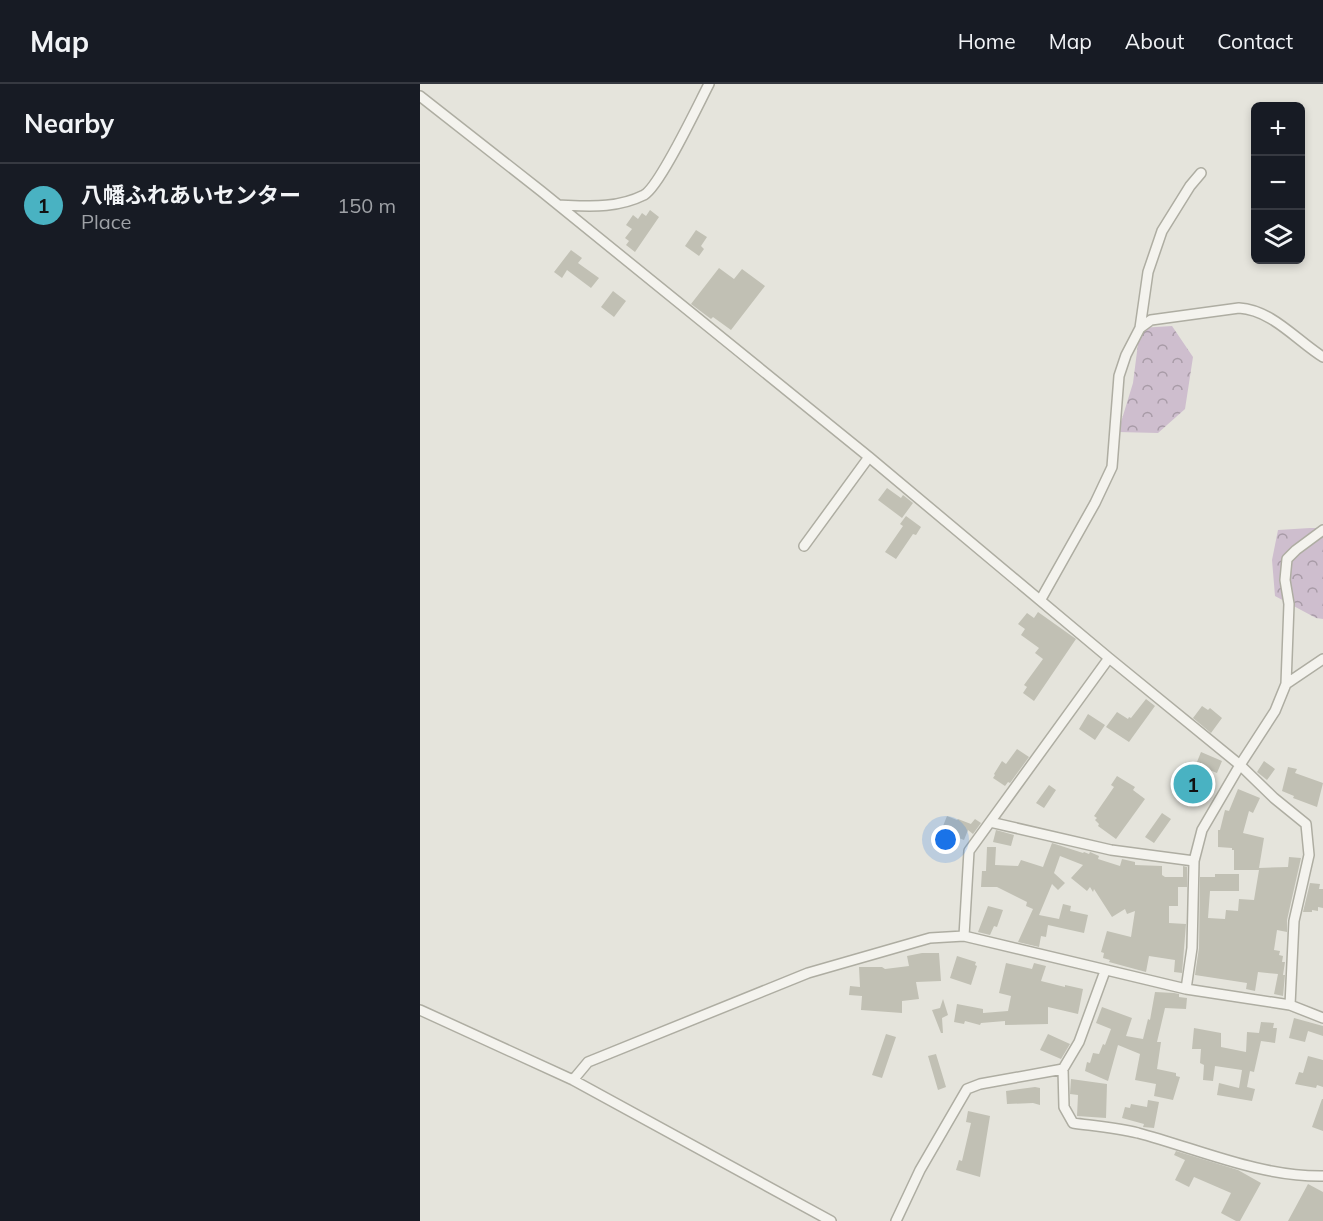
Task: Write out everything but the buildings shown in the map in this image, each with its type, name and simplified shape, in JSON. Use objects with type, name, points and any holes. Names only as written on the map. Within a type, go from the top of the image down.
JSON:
[{"type":"street","points":[[558,205],[607,207],[646,194],[662,173],[709,84]]},
{"type":"street","points":[[420,96],[869,457],[1240,765],[1274,798],[1306,824],[1309,855],[1294,921],[1290,1005]]},
{"type":"street","points":[[1041,599],[1095,503],[1112,467],[1119,376],[1126,355],[1140,328],[1148,272],[1162,231],[1190,186],[1202,173]]},
{"type":"street","points":[[1140,328],[1151,320],[1239,308],[1251,309],[1270,317],[1323,357]]},
{"type":"street","points":[[804,546],[869,457]]},
{"type":"street","points":[[1186,989],[1192,948],[1194,861],[1202,830],[1275,711],[1286,684],[1289,604],[1285,569],[1287,559],[1323,530]]},
{"type":"street","points":[[964,936],[969,851],[1109,658]]},
{"type":"street","points":[[1286,684],[1323,659]]},
{"type":"street","points":[[990,822],[1111,850],[1194,861]]},
{"type":"street","points":[[573,1080],[588,1062],[808,973],[930,938],[964,936],[1186,989],[1290,1005],[1323,1018]]},
{"type":"street","points":[[1105,971],[1079,1041],[1063,1069],[1064,1107],[1073,1123],[1136,1132],[1247,1165],[1304,1176],[1323,1176]]},
{"type":"street","points":[[420,1010],[573,1080],[831,1221]]},
{"type":"street","points":[[896,1221],[920,1170],[967,1089],[980,1084],[1063,1069]]},
{"type":"green space","points":[[1172,326],[1193,357],[1185,409],[1158,433],[1118,432],[1133,383],[1140,328]]},
{"type":"green space","points":[[1323,528],[1323,619],[1316,618],[1275,596],[1272,560],[1278,530]]},
{"type":"place","name":"八幡ふれあいセンター","points":[[1193,784]]}]
